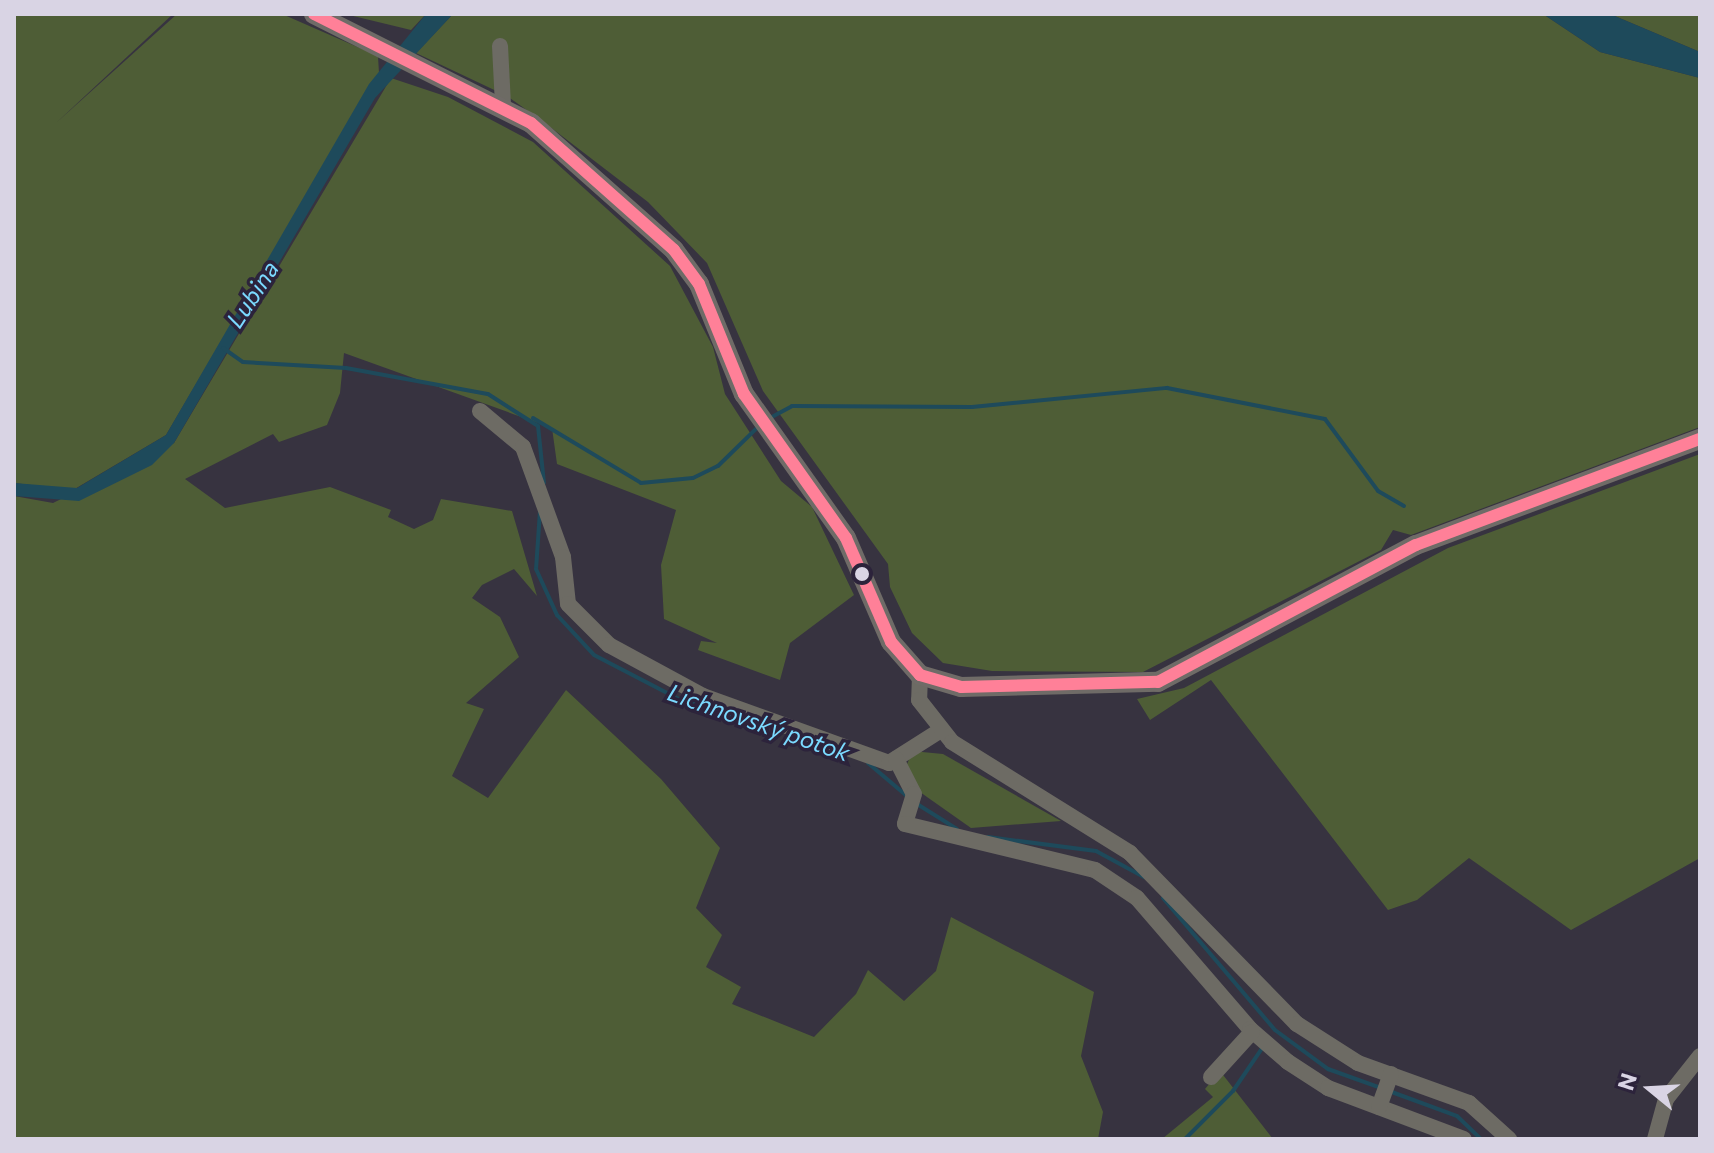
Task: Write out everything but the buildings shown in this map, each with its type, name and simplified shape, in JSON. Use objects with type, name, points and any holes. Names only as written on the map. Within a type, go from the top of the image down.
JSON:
[{"type":"main road","points":[[314,14],[503,105],[674,250],[699,284],[764,421],[846,538],[891,642],[920,675],[961,687],[1158,682],[1416,545],[1700,439]]},
{"type":"street","points":[[500,46],[503,105]]},
{"type":"street","points":[[480,411],[523,447],[580,622],[639,665],[703,696],[889,763],[941,730]]},
{"type":"street","points":[[920,675],[919,700],[941,730],[1130,853],[1324,1046],[1389,1077],[1469,1103],[1509,1139]]},
{"type":"street","points":[[896,759],[914,794],[905,824],[1095,870],[1137,898],[1261,1040],[1328,1088],[1381,1102],[1464,1139]]},
{"type":"street","points":[[1211,1077],[1261,1040]]},
{"type":"street","points":[[1655,1139],[1666,1099],[1700,1056]]},
{"type":"street","points":[[1381,1102],[1389,1077]]},
{"type":"green space","points":[[14,14],[173,14],[56,123],[177,14],[282,14],[378,56],[379,73],[166,435],[73,490],[14,483]]},
{"type":"green space","points":[[349,14],[426,14],[411,30],[349,15]]},
{"type":"green space","points":[[453,14],[1543,14],[1600,52],[1700,78],[1700,427],[1411,535],[1393,530],[1381,550],[1143,672],[992,671],[943,663],[912,633],[890,587],[888,564],[763,391],[707,263],[648,202],[545,123],[507,96],[416,53]]},
{"type":"green space","points":[[1610,14],[1700,14],[1700,52]]},
{"type":"green space","points":[[391,78],[448,97],[533,142],[670,266],[713,347],[725,394],[781,481],[812,507],[854,595],[790,643],[780,680],[698,650],[701,641],[717,643],[664,619],[661,565],[676,510],[557,464],[552,428],[344,353],[340,393],[327,425],[279,442],[273,434],[185,479],[225,508],[330,487],[391,510],[388,517],[414,529],[433,520],[441,499],[512,511],[537,596],[514,569],[482,585],[472,598],[500,617],[519,657],[466,703],[484,709],[452,776],[488,798],[566,690],[661,779],[720,848],[696,908],[722,935],[706,967],[741,987],[732,1004],[814,1037],[856,994],[868,970],[904,1001],[936,971],[951,917],[1094,992],[1081,1056],[1103,1112],[1098,1139],[14,1139],[14,496],[53,503],[174,443]]},
{"type":"green space","points":[[1700,454],[1700,858],[1571,930],[1469,858],[1417,900],[1388,910],[1211,680],[1150,720],[1137,699],[1184,688],[1448,548]]},
{"type":"green space","points":[[912,751],[943,754],[1061,821],[971,828],[910,785],[905,770]]},
{"type":"green space","points":[[1220,1071],[1273,1139],[1162,1139],[1213,1097],[1205,1089]]},
{"type":"water","name":"Lubina","points":[[426,14],[453,14],[375,98],[174,443],[152,465],[79,501],[14,496],[14,483],[77,488],[166,435],[369,84]]},
{"type":"water","points":[[1543,14],[1610,14],[1700,52],[1700,78],[1600,52]]},
{"type":"waterway","name":"Lichnovský potok","points":[[223,348],[243,362],[346,368],[488,394],[538,426],[544,483]]},
{"type":"waterway","points":[[768,419],[792,406],[972,407],[1167,388],[1325,419],[1378,491],[1404,506]]},
{"type":"waterway","points":[[533,418],[641,483],[693,478],[718,466],[758,427]]},
{"type":"waterway","name":"Lichnovský potok","points":[[540,511],[536,569],[557,615],[594,655],[679,699],[740,718]]},
{"type":"waterway","name":"Lichnovský potok","points":[[868,763],[907,796]]},
{"type":"waterway","name":"Lichnovský potok","points":[[917,804],[957,829]]},
{"type":"waterway","name":"Lichnovský potok","points":[[988,837],[1096,851],[1144,877]]},
{"type":"waterway","name":"Lichnovský potok","points":[[1163,898],[1275,1030],[1328,1069],[1381,1088]]},
{"type":"waterway","points":[[1185,1139],[1233,1091],[1263,1047]]},
{"type":"waterway","name":"Lichnovský potok","points":[[1389,1091],[1457,1116],[1481,1139]]},
{"type":"transit line","points":[[314,14],[531,123],[674,250],[699,284],[744,394],[846,538],[891,642],[920,675],[961,687],[1158,682],[1416,545],[1700,439]]}]
